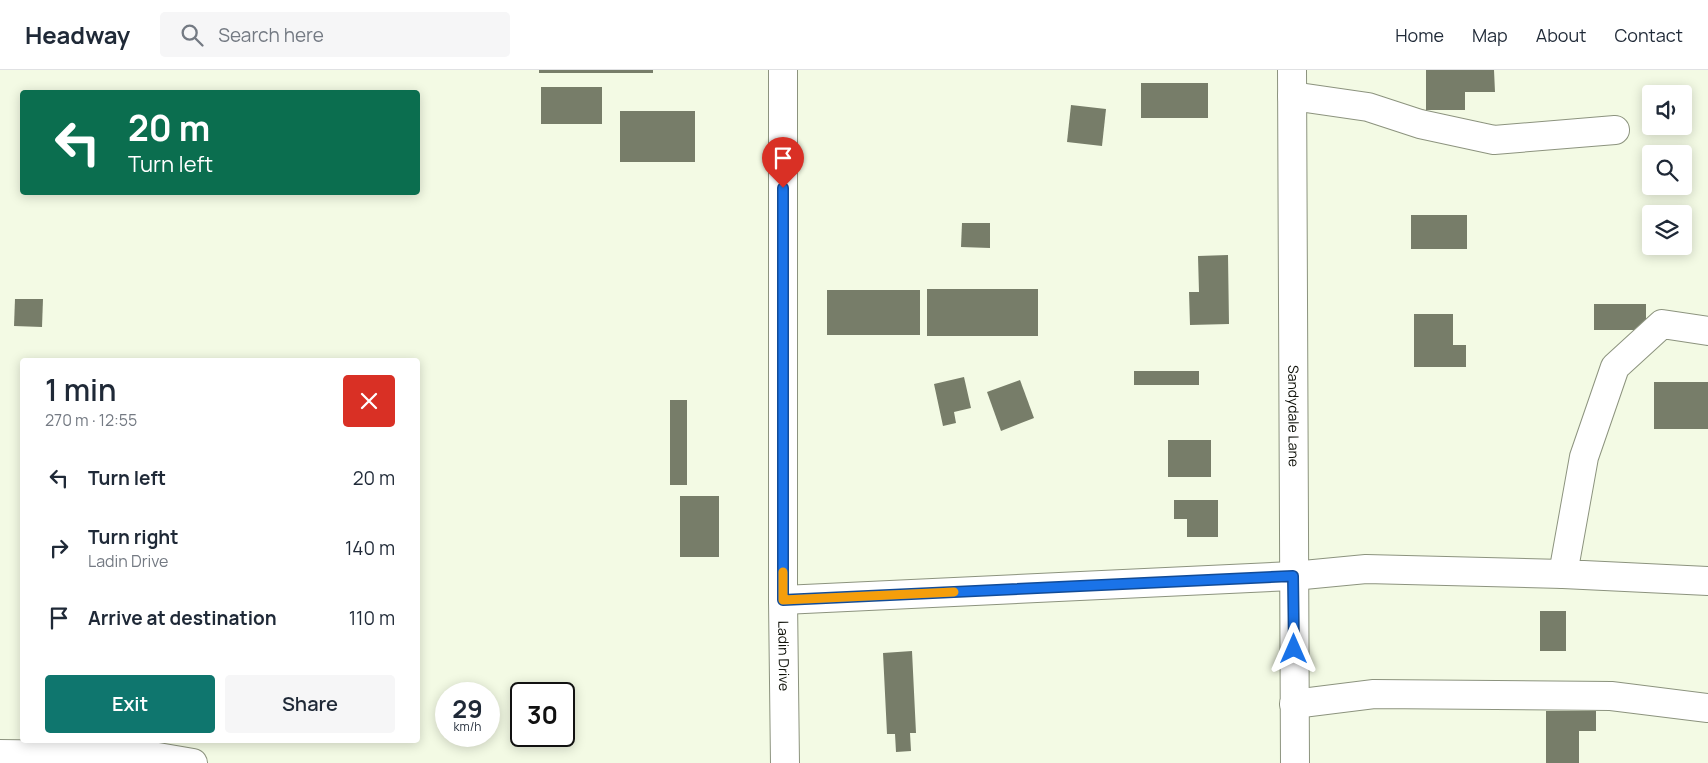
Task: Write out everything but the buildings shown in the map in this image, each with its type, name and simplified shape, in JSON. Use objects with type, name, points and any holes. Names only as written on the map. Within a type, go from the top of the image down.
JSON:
[{"type":"street","name":"Ladin Drive","points":[[784,70],[783,600],[785,763]]},
{"type":"street","points":[[1292,83],[1420,124],[1494,140],[1614,130]]},
{"type":"street","name":"Sandydale Lane","points":[[1292,83],[1295,763]]},
{"type":"street","points":[[1563,574],[1584,457],[1615,367],[1662,324],[1708,330]]},
{"type":"street","points":[[783,600],[1293,576],[1366,569],[1708,580]]},
{"type":"street","points":[[1294,704],[1374,694],[1453,694],[1611,696],[1708,708]]},
{"type":"street","points":[[0,754],[152,756],[193,763]]},
{"type":"slow traffic","points":[[783,572],[783,600],[954,592]]},
{"type":"route","points":[[783,188],[783,600],[1293,576],[1294,649]]}]
